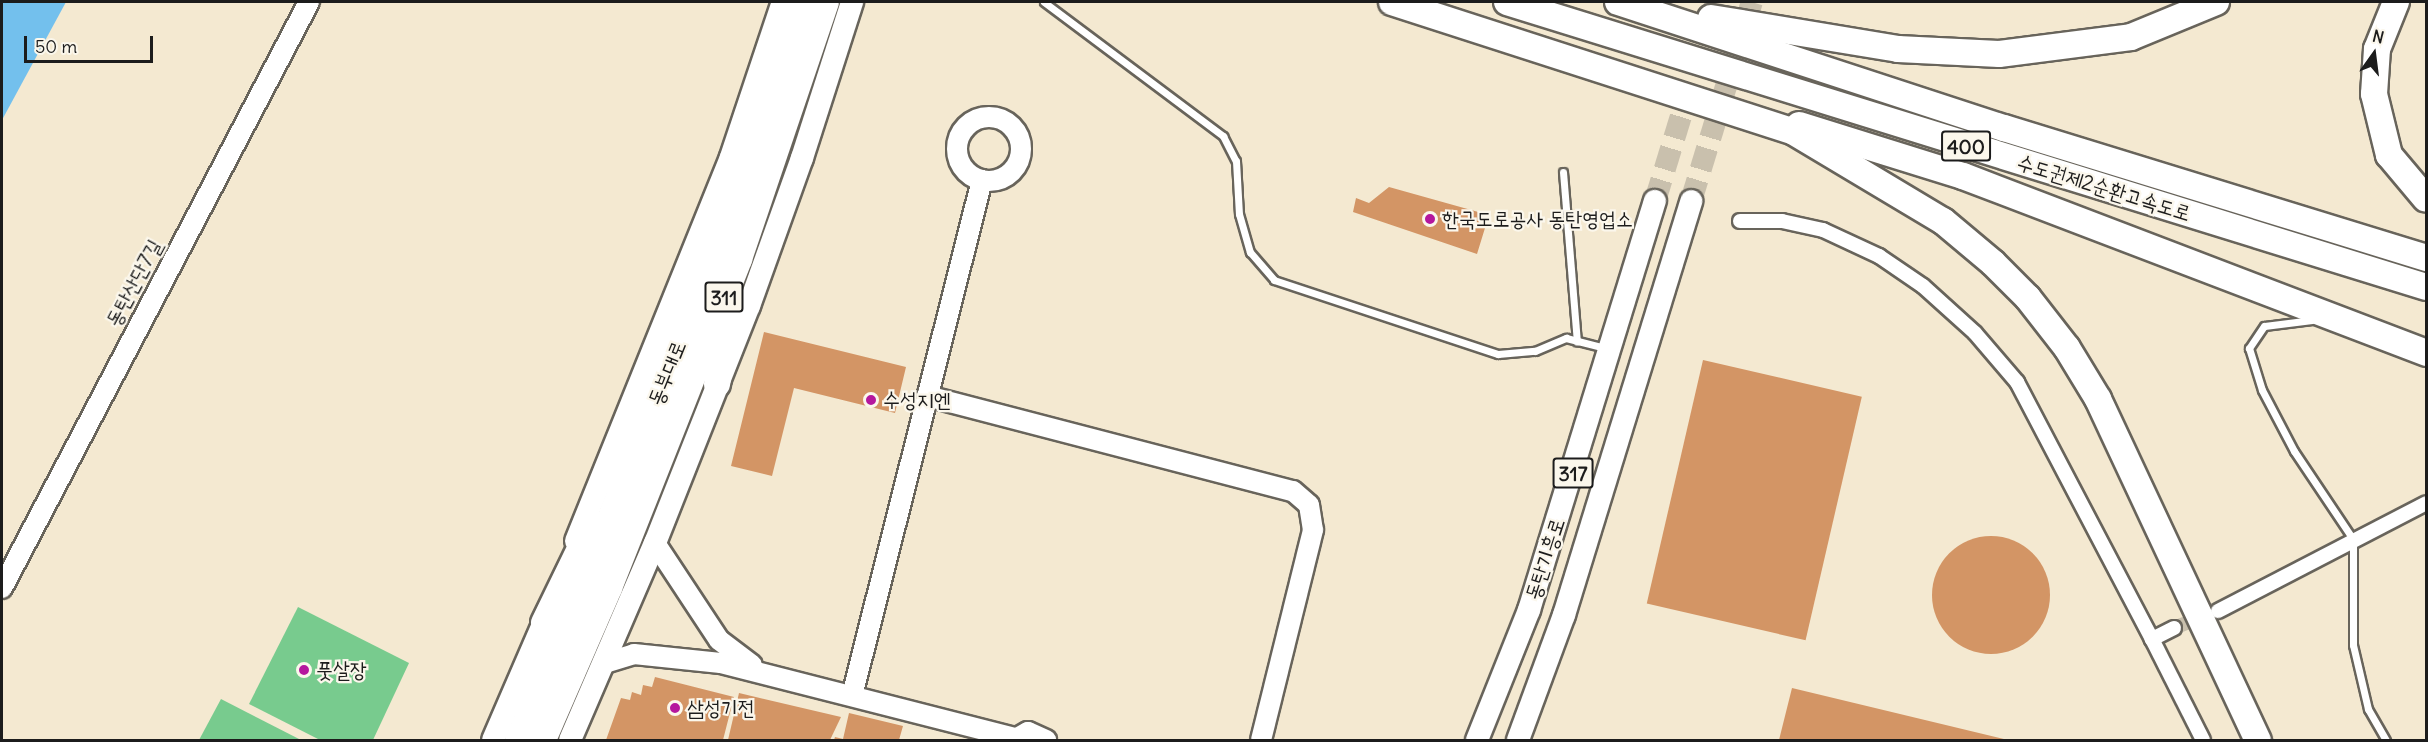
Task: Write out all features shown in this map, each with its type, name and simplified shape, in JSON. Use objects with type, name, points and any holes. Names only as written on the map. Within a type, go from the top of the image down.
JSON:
[{"type":"highway","name":"동부대로","points":[[518,741],[731,212],[768,117],[806,2]]},
{"type":"highway","name":"동부대로","points":[[543,741],[609,588],[739,259],[826,2]]},
{"type":"highway","points":[[1392,2],[1700,98],[1874,145],[1964,176],[2329,318],[2427,353]]},
{"type":"highway","name":"수도권제2순환고속도로","points":[[1507,2],[2427,287]]},
{"type":"highway","name":"수도권제2순환고속도로","points":[[1618,2],[1992,124],[2427,258]]},
{"type":"highway","points":[[1641,2],[1807,36],[1898,49],[1999,54],[2131,37],[2238,2]]},
{"type":"highway","points":[[2131,37],[2216,2]]},
{"type":"highway","points":[[2397,2],[2377,49],[2374,94],[2389,155],[2427,199]]},
{"type":"highway","points":[[1700,98],[1794,132],[1944,221],[2028,298],[2067,348],[2098,399],[2259,741]]},
{"type":"highway","points":[[544,623],[592,523],[651,370],[731,212]]},
{"type":"highway","points":[[717,384],[739,259]]},
{"type":"main road","points":[[493,741],[544,623],[730,157],[783,2]]},
{"type":"main road","points":[[570,741],[655,543],[717,384],[802,158],[852,2]]},
{"type":"main road","name":"동탄기흥로","points":[[1477,741],[1529,610],[1655,201]]},
{"type":"main road","name":"동탄기흥로","points":[[1518,741],[1564,615],[1691,201]]},
{"type":"street","name":"동탄산단7길","points":[[2,588],[309,2]]},
{"type":"street","points":[[852,696],[982,180]]},
{"type":"street","points":[[1740,221],[1782,221],[1823,230],[1879,256],[1923,286],[1976,333],[2018,382],[2203,741]]},
{"type":"street","points":[[927,396],[1293,491],[1309,505],[1313,530],[1261,741]]},
{"type":"street","points":[[2218,611],[2353,539],[2427,503]]},
{"type":"street","points":[[655,543],[719,640],[767,674]]},
{"type":"street","points":[[2152,639],[2174,628]]},
{"type":"street","points":[[605,663],[634,654],[721,663],[1015,739],[1028,732],[1046,741]]},
{"type":"lane","points":[[1044,2],[1223,136],[1236,161],[1239,214],[1250,252],[1274,280],[1498,354],[1535,351],[1566,338],[1610,349]]},
{"type":"lane","points":[[1563,172],[1577,341]]},
{"type":"lane","points":[[2329,318],[2264,326],[2249,348],[2262,390],[2294,451],[2353,539],[2353,645],[2368,709],[2386,741]]},
{"type":"green space","points":[[298,607],[409,663],[373,740],[320,740],[249,704]]},
{"type":"green space","points":[[221,699],[301,740],[199,740]]},
{"type":"water","points":[[2,2],[66,2],[2,120]]},
{"type":"building","name":"한국도로공사 동탄영업소","points":[[1389,187],[1489,215],[1477,254],[1353,212],[1356,198],[1369,203]]},
{"type":"building","name":"수성지엔","points":[[764,332],[906,367],[895,413],[794,388],[772,476],[731,466]]},
{"type":"building","points":[[1703,360],[1862,397],[1806,640],[1647,604]]},
{"type":"building","points":[[1991,536],[2002,537],[2024,546],[2040,562],[2049,584],[2049,606],[2040,628],[2024,644],[2002,653],[1991,654],[1980,653],[1958,644],[1942,628],[1933,606],[1932,595],[1933,584],[1942,562],[1958,546],[1980,537]]},
{"type":"building","name":"삼성기전","points":[[655,677],[734,697],[723,740],[606,740],[621,698],[630,700],[632,692],[641,695],[643,685],[652,687]]},
{"type":"building","points":[[1792,688],[2008,740],[1779,740]]},
{"type":"building","name":"삼성기전","points":[[739,693],[841,717],[830,740],[728,740]]},
{"type":"building","points":[[849,713],[903,726],[899,740],[834,740],[835,737],[843,739]]},
{"type":"tunnel","points":[[1655,201],[1716,2]]},
{"type":"tunnel","points":[[1691,201],[1752,2]]},
{"type":"tunnel","points":[[2174,628],[2204,616]]},
{"type":"place","name":"한국도로공사 동탄영업소","points":[[1430,219]]},
{"type":"place","name":"수성지엔","points":[[871,400]]},
{"type":"place","name":"풋살장","points":[[304,670]]},
{"type":"place","name":"삼성기전","points":[[675,708]]}]
